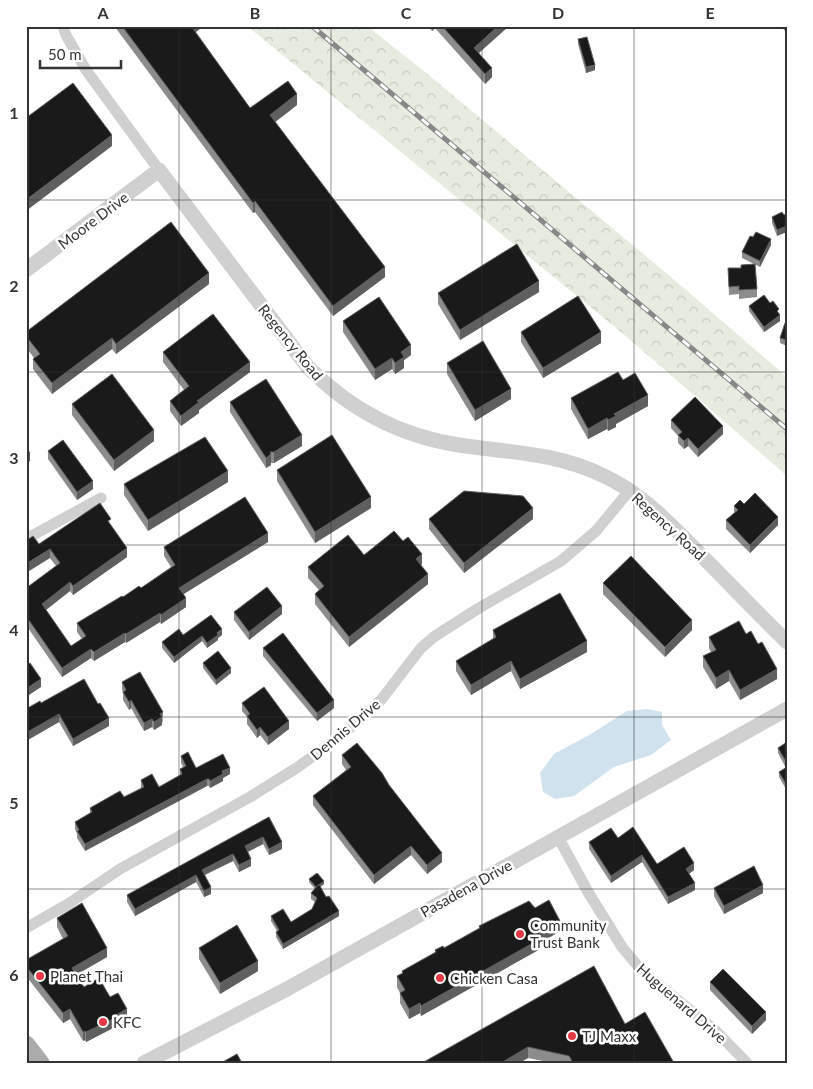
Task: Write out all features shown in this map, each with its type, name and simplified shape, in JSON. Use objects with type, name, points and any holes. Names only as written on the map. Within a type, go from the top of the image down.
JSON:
[{"type":"main road","points":[[26,1045],[40,1063]]},
{"type":"street","name":"Regency Road","points":[[63,26],[66,35],[86,70],[307,366],[346,400],[383,422],[420,436],[458,445],[556,458],[580,465],[605,476],[630,490],[668,522],[787,642]]},
{"type":"street","name":"Moore Drive","points":[[26,270],[159,170]]},
{"type":"street","name":"Dennis Drive","points":[[26,928],[68,904],[120,869],[250,797],[298,767],[338,738],[375,706],[421,648],[435,636],[479,608],[561,561],[596,532],[630,490]]},
{"type":"street","points":[[26,539],[101,498]]},
{"type":"street","name":"Pasadena Drive","points":[[144,1063],[252,1008],[787,709]]},
{"type":"street","name":"Huguenard Drive","points":[[558,837],[588,892],[622,947],[637,965],[716,1031],[747,1063]]},
{"type":"green space","points":[[247,26],[367,26],[671,277],[787,377],[787,476],[627,337]]},
{"type":"water","points":[[648,709],[662,712],[662,725],[671,740],[651,755],[614,767],[574,796],[555,799],[543,792],[540,773],[554,754],[591,734],[627,711]]},
{"type":"building","points":[[122,26],[191,26],[250,108],[288,81],[297,94],[270,115],[385,267],[333,306],[255,201],[253,203]]},
{"type":"building","points":[[442,26],[498,26],[474,48],[492,68],[485,74]]},
{"type":"building","points":[[587,37],[595,65],[586,67],[578,39]]},
{"type":"building","points":[[73,83],[112,135],[26,200],[26,118]]},
{"type":"building","points":[[782,212],[784,215],[787,214],[787,226],[777,230],[772,217]]},
{"type":"building","points":[[171,222],[209,273],[116,344],[112,338],[52,383],[33,359],[40,354],[26,336],[26,332]]},
{"type":"building","points":[[756,232],[771,239],[760,261],[742,252],[750,236],[753,237]]},
{"type":"building","points":[[517,244],[539,281],[460,330],[438,293]]},
{"type":"building","points":[[755,264],[757,289],[739,290],[739,286],[729,287],[728,268],[741,268],[741,265]]},
{"type":"building","points":[[764,295],[770,303],[773,301],[779,309],[777,311],[780,315],[764,327],[749,306]]},
{"type":"building","points":[[578,296],[601,332],[543,368],[521,332]]},
{"type":"building","points":[[379,297],[411,345],[401,352],[404,357],[395,363],[392,358],[375,369],[343,321]]},
{"type":"building","points":[[213,314],[250,362],[197,401],[199,402],[181,416],[170,401],[189,386],[163,352]]},
{"type":"building","points":[[785,323],[787,324],[787,340],[780,338]]},
{"type":"building","points":[[483,341],[511,389],[475,410],[447,363]]},
{"type":"building","points":[[618,372],[623,380],[635,373],[648,395],[614,414],[616,416],[608,420],[607,418],[588,429],[571,398]]},
{"type":"building","points":[[112,374],[154,430],[114,460],[72,404]]},
{"type":"building","points":[[266,379],[302,435],[274,452],[270,452],[271,454],[266,458],[230,402]]},
{"type":"building","points":[[695,397],[723,426],[698,449],[688,438],[684,441],[678,435],[682,432],[671,420]]},
{"type":"building","points":[[332,435],[371,497],[315,532],[277,470]]},
{"type":"building","points":[[205,437],[228,471],[148,520],[124,484]]},
{"type":"building","points":[[63,440],[93,481],[77,492],[48,451]]},
{"type":"building","points":[[26,448],[30,453],[26,456]]},
{"type":"building","points":[[464,491],[523,496],[533,508],[464,563],[429,519]]},
{"type":"building","points":[[755,493],[778,517],[750,545],[726,520],[738,510],[734,506],[740,500],[744,504]]},
{"type":"building","points":[[245,497],[268,533],[179,588],[186,598],[161,615],[160,613],[94,652],[91,649],[62,668],[26,616],[26,582],[29,586],[60,563],[50,549],[26,564],[26,541],[33,536],[39,544],[100,503],[111,519],[108,521],[127,548],[73,586],[70,582],[42,604],[71,646],[86,636],[77,623],[139,586],[141,588],[175,565],[164,547]]},
{"type":"building","points":[[394,531],[403,541],[408,537],[422,554],[416,559],[428,574],[349,637],[315,594],[324,586],[308,567],[348,535],[364,555]]},
{"type":"building","points":[[631,556],[692,620],[665,647],[603,583]]},
{"type":"building","points":[[267,587],[282,606],[249,632],[234,612]]},
{"type":"building","points":[[560,593],[587,641],[520,679],[511,661],[471,685],[456,661],[496,637],[493,630]]},
{"type":"building","points":[[211,615],[222,629],[217,633],[218,635],[207,643],[202,636],[174,657],[162,642],[179,629],[183,635]]},
{"type":"building","points":[[739,621],[746,634],[751,631],[758,644],[762,642],[777,669],[740,690],[729,670],[716,678],[703,656],[716,650],[709,637]]},
{"type":"building","points":[[283,633],[334,700],[317,713],[263,648]]},
{"type":"building","points":[[218,651],[231,668],[216,680],[203,663]]},
{"type":"building","points":[[30,663],[41,679],[26,689],[26,666]]},
{"type":"building","points":[[140,672],[163,712],[160,714],[162,717],[154,722],[152,719],[144,723],[131,700],[129,702],[123,692],[126,690],[122,682]]},
{"type":"building","points":[[84,679],[98,704],[100,703],[109,718],[73,739],[59,714],[26,733],[26,709],[40,701],[41,703]]},
{"type":"building","points":[[264,687],[289,721],[268,737],[260,727],[257,730],[247,716],[250,714],[242,703]]},
{"type":"building","points":[[787,742],[787,763],[778,748]]},
{"type":"building","points":[[357,743],[442,853],[427,865],[411,846],[374,875],[313,796],[351,767],[342,755]]},
{"type":"building","points":[[188,752],[196,768],[223,754],[230,768],[222,771],[223,774],[210,781],[207,779],[85,844],[77,831],[79,830],[75,822],[92,812],[90,808],[120,791],[124,797],[144,787],[141,780],[152,774],[159,787],[182,774],[180,769],[186,766],[181,756]]},
{"type":"building","points":[[787,767],[787,783],[786,784],[779,772]]},
{"type":"building","points":[[269,817],[282,842],[269,849],[263,837],[245,846],[251,859],[239,865],[233,854],[202,870],[211,887],[204,891],[196,875],[135,909],[127,895]]},
{"type":"building","points":[[633,827],[657,864],[684,847],[694,863],[686,869],[695,883],[668,897],[642,855],[611,876],[589,842],[611,828],[618,838]]},
{"type":"building","points":[[754,866],[763,885],[724,906],[714,888]]},
{"type":"building","points":[[317,873],[324,881],[316,887],[309,879]]},
{"type":"building","points":[[319,884],[326,897],[329,896],[339,911],[283,944],[276,932],[279,930],[271,916],[283,909],[291,922],[312,909],[317,898],[311,893]]},
{"type":"building","points":[[549,900],[560,921],[539,933],[542,938],[421,1006],[420,1003],[409,1009],[400,993],[405,990],[397,976],[403,973],[402,971],[436,952],[435,950],[443,946],[444,948],[480,928],[479,926],[529,901],[535,908]]},
{"type":"building","points":[[82,903],[107,948],[72,968],[84,987],[99,978],[110,997],[118,993],[127,1009],[114,1016],[115,1018],[86,1032],[83,1032],[70,1009],[63,1013],[26,966],[26,960],[68,936],[57,918]]},
{"type":"building","points":[[237,925],[258,961],[220,983],[199,948]]},
{"type":"building","points":[[594,966],[625,1024],[645,1012],[674,1063],[573,1063],[569,1056],[528,1047],[501,1063],[422,1063]]},
{"type":"building","points":[[723,969],[766,1012],[752,1026],[710,982]]},
{"type":"building","points":[[237,1054],[242,1063],[221,1063]]},
{"type":"railway","points":[[312,26],[787,429]]},
{"type":"place","name":"Community Trust Bank","points":[[520,934]]},
{"type":"place","name":"Planet Thai","points":[[40,976]]},
{"type":"place","name":"Chicken Casa","points":[[440,978]]},
{"type":"place","name":"KFC","points":[[103,1022]]},
{"type":"place","name":"TJ Maxx","points":[[572,1036]]}]
